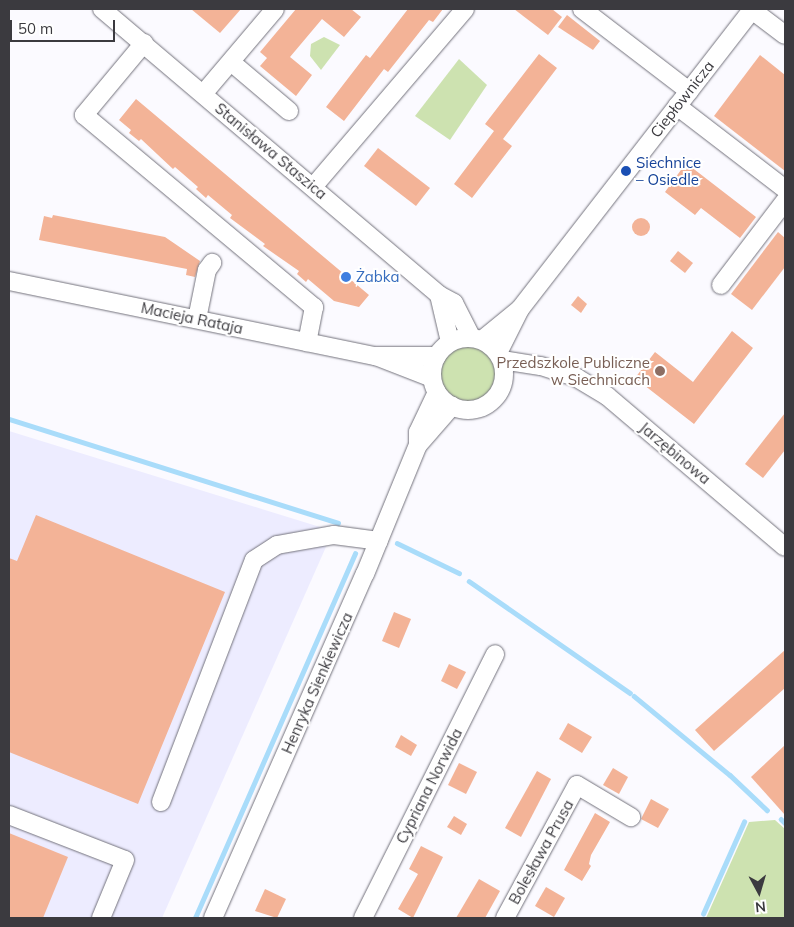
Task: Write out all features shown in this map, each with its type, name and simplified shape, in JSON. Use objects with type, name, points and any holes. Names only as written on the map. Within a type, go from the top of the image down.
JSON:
[{"type":"street","name":"Stanisława Staszica","points":[[102,9],[120,15],[144,43],[203,94],[439,295],[454,303],[477,339]]},
{"type":"street","points":[[203,94],[274,9]]},
{"type":"street","points":[[313,188],[465,9]]},
{"type":"street","points":[[582,9],[689,91]]},
{"type":"street","points":[[753,9],[785,34]]},
{"type":"street","name":"Ciepłownicza","points":[[477,339],[520,309],[753,9]]},
{"type":"street","points":[[144,43],[84,115],[314,307],[307,342]]},
{"type":"street","points":[[231,62],[289,111]]},
{"type":"street","points":[[677,106],[785,189]]},
{"type":"street","points":[[721,285],[785,201]]},
{"type":"street","points":[[197,319],[212,263]]},
{"type":"street","name":"Macieja Rataja","points":[[9,281],[376,356],[437,356]]},
{"type":"street","points":[[439,295],[450,342]]},
{"type":"street","name":"Ciepłownicza","points":[[502,364],[520,309]]},
{"type":"street","points":[[477,339],[502,364],[501,389],[485,406],[468,409],[452,406],[435,385],[437,356],[450,342],[477,339]]},
{"type":"street","name":"Macieja Rataja","points":[[376,356],[435,385]]},
{"type":"street","name":"Jarzębinowa","points":[[502,364],[541,366],[556,373],[577,378],[607,396],[785,546]]},
{"type":"street","name":"Henryka Sienkiewicza","points":[[418,445],[418,432],[435,385]]},
{"type":"street","name":"Henryka Sienkiewicza","points":[[213,918],[379,541],[418,445],[452,406]]},
{"type":"street","points":[[161,802],[254,560],[277,544],[334,535],[379,541]]},
{"type":"street","name":"Cypriana Norwida","points":[[362,918],[495,654]]},
{"type":"street","name":"Bolesława Prusa","points":[[511,916],[577,785],[631,817]]},
{"type":"street","points":[[9,815],[125,860],[101,918]]},
{"type":"shaded area","points":[[9,431],[333,531],[162,918],[9,918]]},
{"type":"green space","points":[[324,37],[340,45],[321,70],[310,56],[311,44]]},
{"type":"green space","points":[[459,59],[487,85],[450,140],[415,116]]},
{"type":"green space","points":[[463,347],[473,347],[483,351],[491,359],[495,374],[491,389],[483,397],[473,401],[463,401],[453,397],[445,389],[441,379],[441,369],[445,359],[453,351]]},
{"type":"green space","points":[[775,820],[785,829],[785,918],[706,918],[749,822]]},
{"type":"building","points":[[191,9],[241,9],[220,33]]},
{"type":"building","points":[[296,9],[351,9],[361,17],[344,37],[322,19],[290,57],[312,75],[296,96],[260,66],[267,58],[260,52]]},
{"type":"building","points":[[408,9],[443,9],[433,22],[429,20],[388,72],[384,69],[344,121],[326,107],[366,55],[370,58]]},
{"type":"building","points":[[514,9],[552,9],[562,17],[548,35]]},
{"type":"building","points":[[567,15],[600,41],[593,50],[558,27]]},
{"type":"building","points":[[539,54],[557,68],[503,139],[512,146],[472,198],[454,184],[494,131],[485,124]]},
{"type":"building","points":[[760,55],[785,75],[785,171],[714,116]]},
{"type":"building","points":[[136,99],[369,295],[359,307],[334,301],[308,279],[306,282],[297,274],[299,271],[263,246],[265,244],[230,218],[232,215],[208,195],[206,198],[196,189],[198,187],[175,167],[173,169],[141,139],[139,141],[129,133],[131,130],[119,120]]},
{"type":"building","points":[[378,148],[430,188],[416,206],[364,166]]},
{"type":"building","points":[[686,163],[756,217],[740,238],[701,208],[695,215],[665,192]]},
{"type":"building","points":[[53,215],[165,237],[200,261],[195,277],[186,275],[187,269],[39,240],[44,216],[52,218]]},
{"type":"building","points":[[637,218],[645,218],[650,223],[648,234],[637,236],[632,231],[632,223]]},
{"type":"building","points":[[778,232],[785,238],[785,267],[752,310],[731,294]]},
{"type":"building","points":[[678,251],[693,263],[685,273],[670,261]]},
{"type":"building","points":[[578,296],[587,304],[581,313],[571,305]]},
{"type":"building","name":"Przedszkole Publiczne w Siechnicach","points":[[732,331],[753,348],[694,424],[635,378],[655,352],[693,382]]},
{"type":"building","points":[[785,413],[785,450],[763,478],[745,464]]},
{"type":"building","points":[[36,515],[225,592],[138,804],[9,752],[9,558],[17,561]]},
{"type":"building","points":[[394,612],[411,619],[399,648],[382,641]]},
{"type":"building","points":[[785,650],[785,688],[714,751],[695,730]]},
{"type":"building","points":[[449,664],[466,672],[457,689],[441,681]]},
{"type":"building","points":[[568,723],[592,737],[582,753],[559,739]]},
{"type":"building","points":[[401,735],[417,745],[411,756],[395,747]]},
{"type":"building","points":[[785,745],[785,815],[751,777]]},
{"type":"building","points":[[459,763],[477,772],[466,794],[448,785]]},
{"type":"building","points":[[613,768],[628,777],[619,794],[603,785]]},
{"type":"building","points":[[537,771],[551,779],[521,837],[505,828]]},
{"type":"building","points":[[651,799],[669,809],[658,828],[641,819]]},
{"type":"building","points":[[595,813],[610,822],[591,855],[589,864],[591,866],[582,881],[564,870]]},
{"type":"building","points":[[454,816],[467,824],[461,835],[447,827]]},
{"type":"building","points":[[9,833],[68,857],[43,918],[9,918]]},
{"type":"building","points":[[421,846],[443,857],[413,918],[398,909],[418,874],[409,869]]},
{"type":"building","points":[[479,879],[500,891],[485,918],[456,918]]},
{"type":"building","points":[[546,887],[565,898],[554,917],[535,906]]},
{"type":"building","points":[[265,889],[286,899],[277,918],[255,911]]},
{"type":"waterway","points":[[9,419],[338,523]]},
{"type":"waterway","points":[[397,543],[459,573]]},
{"type":"waterway","points":[[195,918],[355,554]]},
{"type":"waterway","points":[[469,581],[630,693]]},
{"type":"waterway","points":[[634,696],[730,775],[767,810]]},
{"type":"waterway","points":[[781,819],[785,823]]},
{"type":"waterway","points":[[703,914],[744,822]]},
{"type":"place","name":"Siechnice – Osiedle","points":[[626,171]]},
{"type":"place","name":"Żabka","points":[[346,277]]},
{"type":"place","name":"Przedszkole Publiczne w Siechnicach","points":[[660,371]]}]
